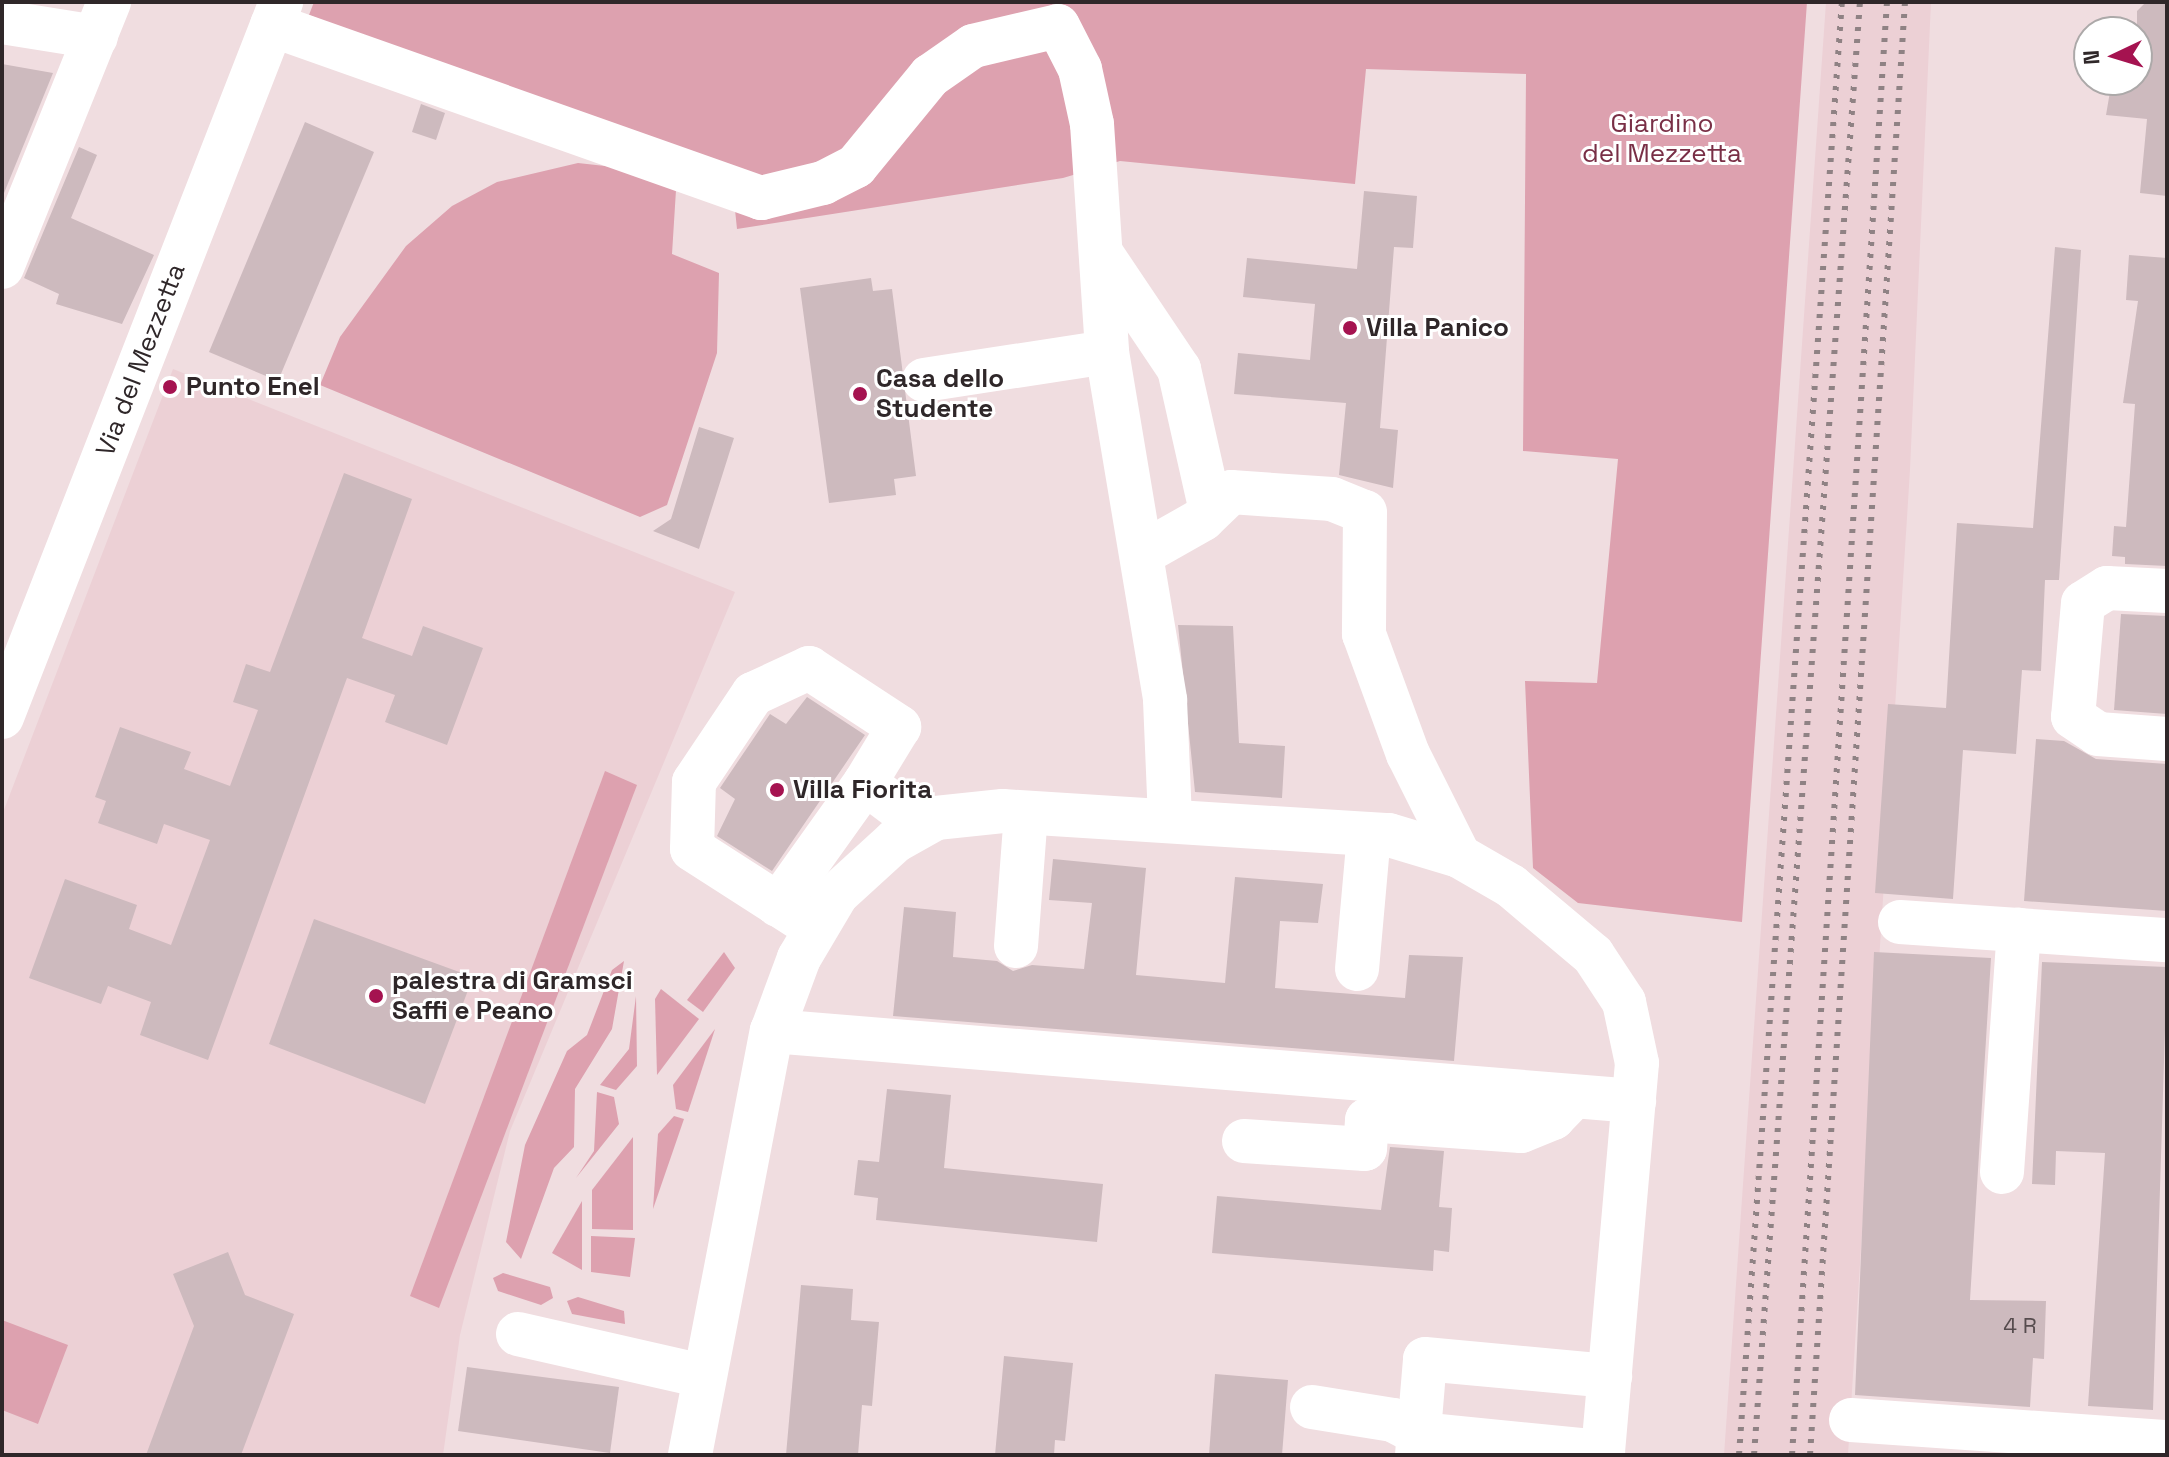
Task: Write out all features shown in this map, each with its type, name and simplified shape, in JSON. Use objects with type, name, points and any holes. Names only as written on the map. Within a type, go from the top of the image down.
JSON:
[{"type":"street","points":[[277,14],[761,198],[823,183],[856,166],[930,76],[973,46],[1058,26],[1080,69],[1092,124],[1107,352],[1143,553],[1165,700],[1170,821]]},
{"type":"street","name":"Via del Mezzetta","points":[[6,695],[277,14]]},
{"type":"street","points":[[2,22],[102,20],[2,267]]},
{"type":"street","points":[[1101,253],[1179,369],[1210,507]]},
{"type":"street","points":[[924,380],[1107,352]]},
{"type":"street","points":[[1143,553],[1231,492],[1276,491],[1354,504],[1365,512],[1364,634],[1379,687],[1459,856]]},
{"type":"street","points":[[2167,591],[2107,588],[2083,603],[2073,717],[2098,734],[2167,739]]},
{"type":"street","points":[[778,905],[865,783],[899,727],[809,668],[753,694],[694,782],[692,849],[778,905],[815,928]]},
{"type":"street","points":[[865,783],[921,825]]},
{"type":"street","points":[[1016,946],[1026,813]]},
{"type":"street","points":[[690,1455],[772,1031],[815,928],[856,873],[921,825],[954,814],[1026,813],[1369,835],[1459,856],[1511,886],[1600,963],[1631,1021],[1634,1101],[1603,1453],[1418,1445],[1393,1420],[1312,1407]]},
{"type":"street","points":[[1357,969],[1369,835]]},
{"type":"street","points":[[1900,922],[2167,940]]},
{"type":"street","points":[[2002,1172],[2019,930]]},
{"type":"street","points":[[772,1031],[1634,1101]]},
{"type":"street","points":[[1244,1141],[1365,1149],[1367,1120],[1521,1131],[1553,1118],[1574,1096]]},
{"type":"street","points":[[518,1334],[703,1376]]},
{"type":"street","points":[[1418,1445],[1425,1359],[1610,1376]]},
{"type":"street","points":[[1851,1420],[2003,1444],[2167,1442]]},
{"type":"shaded area","points":[[1826,2],[1931,2],[1910,470],[1848,1455],[1724,1455]]},
{"type":"shaded area","points":[[173,369],[735,592],[510,1131],[460,1335],[443,1455],[2,1455],[2,815]]},
{"type":"green space","name":"Giardino del Mezzetta","points":[[314,2],[1807,2],[1742,922],[1578,903],[1533,868],[1525,681],[1597,683],[1618,459],[1523,451],[1526,74],[1366,69],[1355,184],[1120,161],[1063,178],[737,229],[732,181],[309,15]]},
{"type":"green space","points":[[578,163],[623,168],[676,190],[672,254],[719,273],[717,353],[667,505],[640,517],[320,385],[340,337],[406,246],[452,206],[497,182]]},
{"type":"green space","points":[[605,771],[637,785],[439,1308],[410,1296]]},
{"type":"green space","points":[[724,952],[735,968],[703,1012],[687,1000]]},
{"type":"green space","points":[[624,961],[612,1029],[575,1089],[574,1147],[554,1168],[521,1259],[506,1242],[525,1145],[567,1051],[587,1035],[612,970]]},
{"type":"green space","points":[[661,989],[699,1019],[657,1075],[655,999]]},
{"type":"green space","points":[[636,996],[637,1066],[616,1090],[600,1085],[629,1049]]},
{"type":"green space","points":[[715,1029],[688,1112],[676,1109],[673,1085]]},
{"type":"green space","points":[[597,1092],[614,1097],[619,1124],[576,1178],[594,1151]]},
{"type":"green space","points":[[674,1116],[684,1119],[653,1209],[658,1134]]},
{"type":"green space","points":[[633,1137],[633,1230],[592,1229],[592,1190]]},
{"type":"green space","points":[[582,1201],[582,1270],[552,1253]]},
{"type":"green space","points":[[591,1236],[635,1238],[630,1277],[591,1272]]},
{"type":"green space","points":[[503,1273],[550,1287],[553,1298],[541,1305],[498,1291],[493,1278]]},
{"type":"green space","points":[[578,1297],[624,1311],[625,1324],[572,1314],[567,1301]]},
{"type":"green space","points":[[2,1320],[68,1345],[38,1424],[2,1410]]},
{"type":"building","points":[[2146,2],[2167,2],[2167,196],[2140,193],[2147,119],[2106,115],[2109,96],[2153,96],[2153,16],[2137,16],[2137,11]]},
{"type":"building","points":[[2,64],[53,73],[2,198]]},
{"type":"building","points":[[421,104],[445,113],[436,140],[412,132]]},
{"type":"building","points":[[305,122],[374,152],[278,381],[209,352]]},
{"type":"building","points":[[79,147],[97,155],[71,218],[154,255],[122,324],[56,304],[59,294],[24,278]]},
{"type":"building","name":"Villa Panico","points":[[1364,191],[1417,196],[1413,248],[1394,247],[1380,428],[1398,430],[1393,488],[1339,475],[1346,403],[1234,394],[1238,353],[1310,360],[1315,304],[1243,297],[1247,258],[1357,269]]},
{"type":"building","points":[[2055,247],[2081,250],[2059,580],[2045,580],[2041,671],[2022,670],[2016,754],[1963,750],[1953,899],[1875,893],[1888,704],[1946,708],[1957,523],[2033,528]]},
{"type":"building","points":[[2129,255],[2167,258],[2167,566],[2125,564],[2125,557],[2112,556],[2114,526],[2126,527],[2135,404],[2123,403],[2138,301],[2126,300]]},
{"type":"building","name":"Casa dello Studente","points":[[871,278],[873,291],[892,289],[916,476],[894,479],[896,495],[829,503],[800,288]]},
{"type":"building","points":[[699,427],[734,438],[699,549],[653,531],[671,519]]},
{"type":"building","points":[[344,473],[412,499],[362,638],[412,656],[423,626],[483,648],[447,745],[385,722],[395,695],[347,678],[208,1060],[140,1035],[151,1002],[108,986],[101,1004],[29,978],[65,879],[137,905],[129,929],[171,945],[210,840],[164,824],[157,844],[98,823],[106,801],[95,797],[120,727],[191,752],[184,769],[230,786],[258,710],[233,702],[246,664],[270,672]]},
{"type":"building","points":[[2121,614],[2167,616],[2167,714],[2114,710]]},
{"type":"building","points":[[1178,625],[1233,626],[1239,743],[1285,746],[1282,798],[1195,792]]},
{"type":"building","name":"Villa Fiorita","points":[[807,697],[865,735],[772,871],[717,836],[735,799],[720,788],[770,714],[786,724]]},
{"type":"building","points":[[2036,739],[2064,741],[2096,759],[2167,764],[2167,911],[2024,901]]},
{"type":"building","points":[[1053,859],[1146,868],[1136,975],[1225,983],[1235,877],[1323,884],[1318,923],[1280,921],[1275,988],[1405,998],[1409,955],[1463,957],[1454,1061],[893,1016],[904,907],[956,912],[953,957],[997,961],[1013,971],[1032,965],[1084,969],[1092,903],[1049,900]]},
{"type":"building","name":"palestra di Gramsci Saffi e Peano","points":[[314,919],[473,977],[425,1104],[269,1044]]},
{"type":"building","points":[[1874,952],[1991,958],[1970,1300],[2046,1301],[2044,1359],[2033,1358],[2030,1407],[1855,1395]]},
{"type":"building","points":[[2042,962],[2167,967],[2153,1410],[2088,1406],[2105,1153],[2056,1151],[2055,1185],[2032,1184]]},
{"type":"building","points":[[887,1089],[951,1095],[944,1168],[1103,1184],[1097,1242],[876,1220],[878,1198],[854,1195],[858,1160],[879,1162]]},
{"type":"building","points":[[1390,1147],[1444,1151],[1439,1207],[1452,1208],[1449,1252],[1434,1250],[1433,1271],[1212,1253],[1217,1196],[1381,1210]]},
{"type":"building","points":[[228,1252],[245,1295],[294,1314],[241,1455],[146,1455],[194,1326],[173,1274]]},
{"type":"building","points":[[801,1285],[853,1289],[851,1320],[879,1322],[872,1406],[862,1405],[858,1455],[786,1455]]},
{"type":"building","points":[[1004,1356],[1073,1363],[1065,1441],[1055,1440],[1054,1455],[995,1455]]},
{"type":"building","points":[[467,1367],[619,1387],[610,1453],[458,1431]]},
{"type":"building","points":[[1215,1374],[1288,1380],[1282,1455],[1209,1455]]},
{"type":"railway","points":[[1739,1455],[1842,2]]},
{"type":"railway","points":[[1754,1455],[1860,2]]},
{"type":"railway","points":[[1792,1455],[1887,2]]},
{"type":"railway","points":[[1810,1455],[1905,2]]},
{"type":"place","name":"Villa Panico","points":[[1350,328]]},
{"type":"place","name":"Punto Enel","points":[[170,387]]},
{"type":"place","name":"Casa dello Studente","points":[[860,394]]},
{"type":"place","name":"Villa Fiorita","points":[[777,790]]},
{"type":"place","name":"palestra di Gramsci Saffi e Peano","points":[[376,996]]}]
